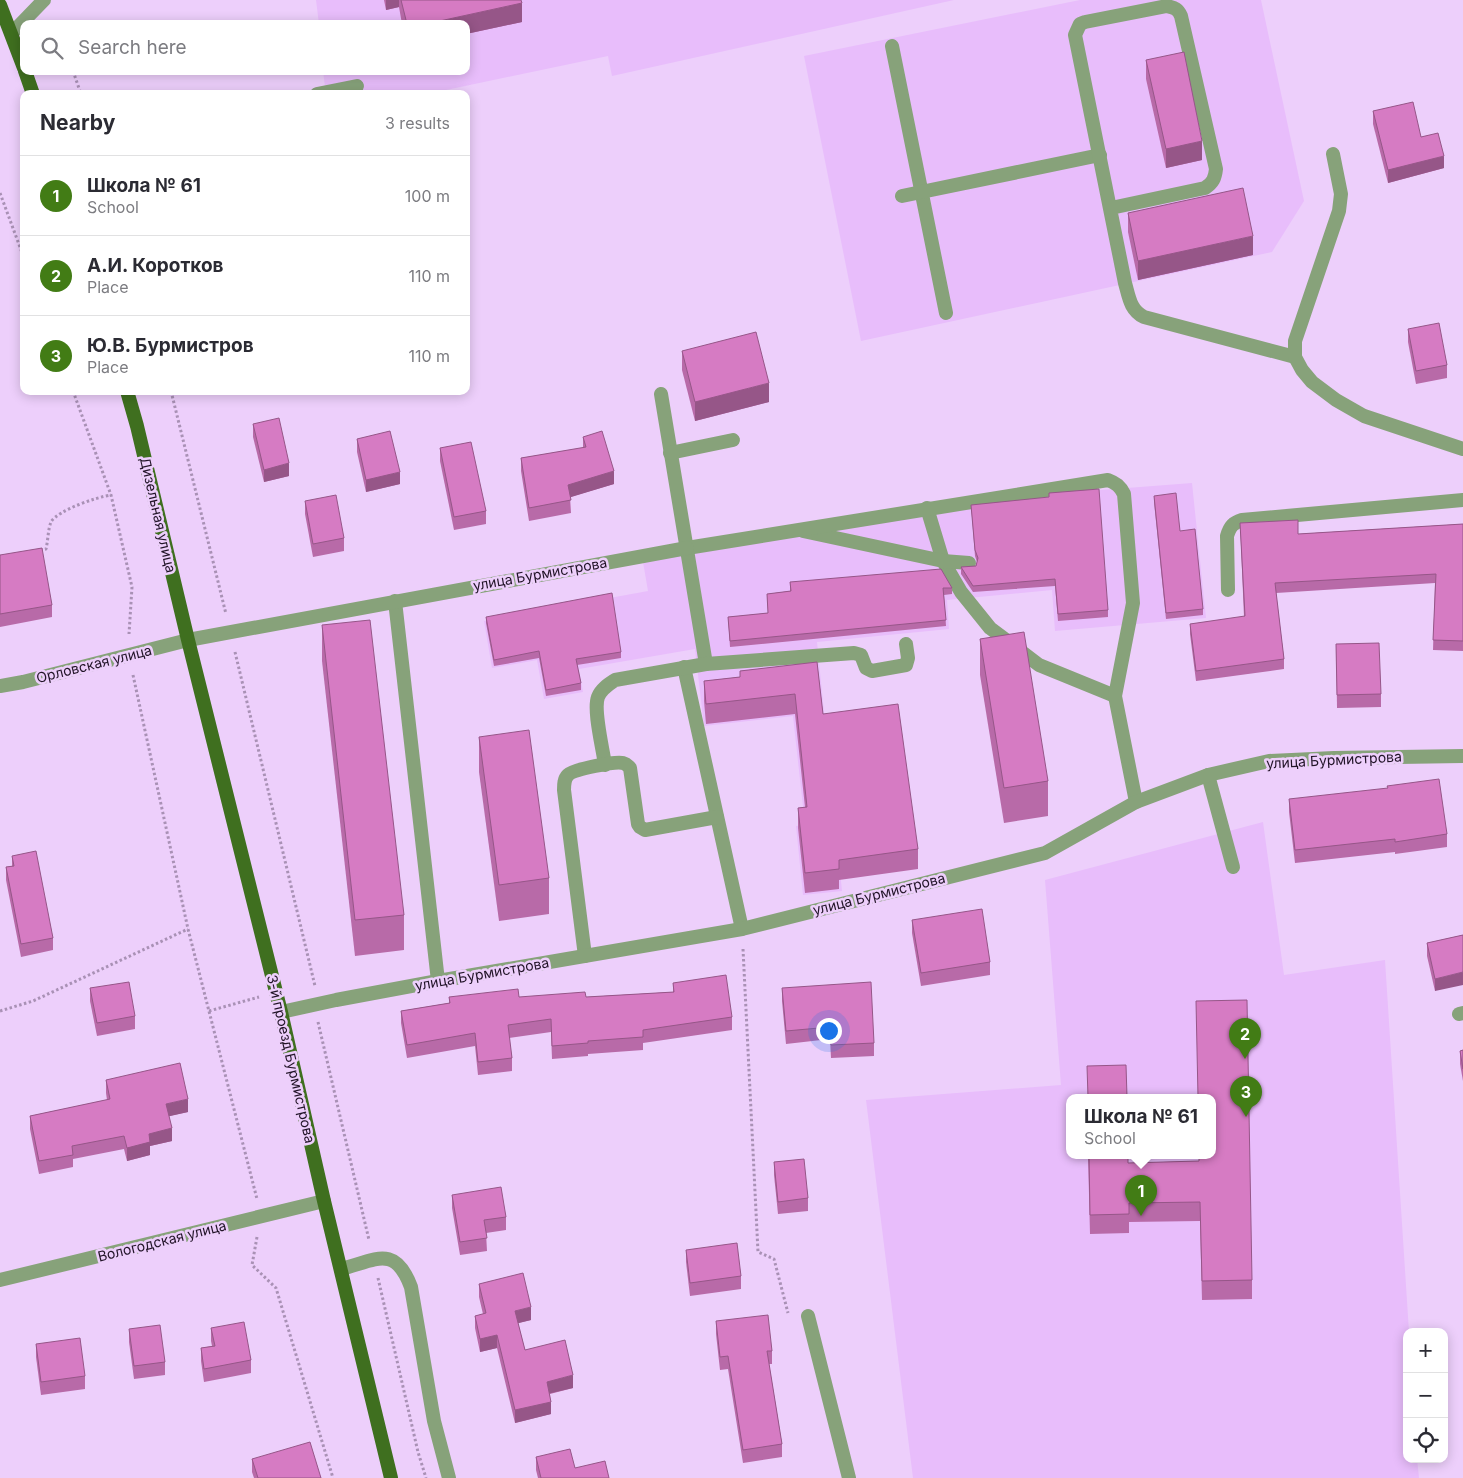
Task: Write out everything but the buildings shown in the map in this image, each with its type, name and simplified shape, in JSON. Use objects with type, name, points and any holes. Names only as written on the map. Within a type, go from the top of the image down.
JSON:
[{"type":"main road","points":[[0,6],[6,35],[20,61]]},
{"type":"main road","points":[[26,75],[31,90]]},
{"type":"main road","name":"Дизельная улица","points":[[127,395],[138,426],[188,640]]},
{"type":"main road","name":"3-й проезд Бурмистрова","points":[[188,640],[281,1012],[324,1201],[391,1478]]},
{"type":"street","points":[[22,20],[44,0]]},
{"type":"street","points":[[1111,208],[1205,188],[1215,178],[1216,169],[1181,16],[1179,10],[1174,7],[1168,6],[1085,22],[1076,29],[1075,35],[1125,283],[1132,307],[1138,314],[1144,317],[1295,357]]},
{"type":"street","points":[[6,35],[20,22]]},
{"type":"street","points":[[892,46],[920,193],[946,313]]},
{"type":"street","points":[[337,90],[357,86]]},
{"type":"street","points":[[1333,154],[1341,194],[1339,211],[1295,341],[1295,357],[1302,370],[1312,382],[1336,400],[1364,416],[1463,450]]},
{"type":"street","points":[[902,196],[1100,155]]},
{"type":"street","points":[[661,394],[706,664]]},
{"type":"street","points":[[670,452],[733,440]]},
{"type":"street","name":"улица Бурмистрова","points":[[188,640],[795,529],[1108,480],[1115,482],[1124,494],[1133,603],[1115,696]]},
{"type":"street","points":[[1228,590],[1227,536],[1229,528],[1234,523],[1242,520],[1463,500]]},
{"type":"street","points":[[927,508],[944,561],[961,592],[997,635],[1039,665],[1115,696],[1136,802]]},
{"type":"street","points":[[795,529],[944,561],[969,563]]},
{"type":"street","points":[[395,601],[438,981]]},
{"type":"street","name":"Орловская улица","points":[[0,686],[23,682],[188,640]]},
{"type":"street","points":[[606,765],[597,710],[598,696],[605,687],[615,680],[706,664],[854,653],[861,655],[866,668],[872,671],[906,665],[908,658],[906,644]]},
{"type":"street","points":[[684,667],[742,928]]},
{"type":"street","name":"улица Бурмистрова","points":[[281,1012],[438,981],[742,928],[1046,853],[1136,802],[1208,775],[1269,761],[1463,756]]},
{"type":"street","points":[[586,956],[564,790],[564,782],[567,776],[573,771],[621,762],[628,765],[638,824],[645,830],[717,817]]},
{"type":"street","points":[[1208,775],[1233,866]]},
{"type":"street","name":"Вологодская улица","points":[[0,1280],[324,1201]]},
{"type":"street","points":[[341,1269],[386,1258],[396,1262],[408,1280],[411,1287],[434,1421],[449,1478]]},
{"type":"street","points":[[808,1316],[849,1478]]},
{"type":"path","points":[[74,75],[79,90]]},
{"type":"path","points":[[0,193],[20,247]]},
{"type":"path","points":[[74,395],[111,495],[132,587],[128,655],[188,929],[261,1216],[252,1264],[276,1288],[333,1478]]},
{"type":"path","points":[[172,395],[315,987]]},
{"type":"path","points":[[37,550],[46,549],[51,522],[60,513],[103,496],[111,495]]},
{"type":"path","points":[[742,928],[758,1252],[774,1259],[791,1321],[808,1316]]},
{"type":"path","points":[[0,1011],[33,1001],[188,929]]},
{"type":"shaded area","points":[[316,0],[954,0],[612,76],[608,56],[446,90],[325,90],[324,75],[470,75],[470,20],[318,20]]},
{"type":"shaded area","points":[[1080,0],[1261,0],[1304,201],[1272,252],[861,341],[804,56]]},
{"type":"shaded area","points":[[1192,483],[1206,618],[1055,631],[1052,590],[947,600],[949,629],[817,642],[842,891],[803,895],[796,826],[805,825],[793,716],[704,726],[695,649],[579,669],[583,692],[544,699],[537,660],[492,668],[484,621],[648,591],[643,562],[1049,494]]},
{"type":"shaded area","points":[[1263,822],[1284,975],[1385,960],[1409,1328],[1403,1328],[1403,1463],[1417,1463],[1419,1478],[913,1478],[866,1100],[1061,1085],[1045,880]]},
{"type":"place","name":"А.И. Коротков","points":[[1245,1059]]},
{"type":"place","name":"Ю.В. Бурмистров","points":[[1246,1117]]},
{"type":"place","name":"Школа № 61","points":[[1141,1216]]}]
